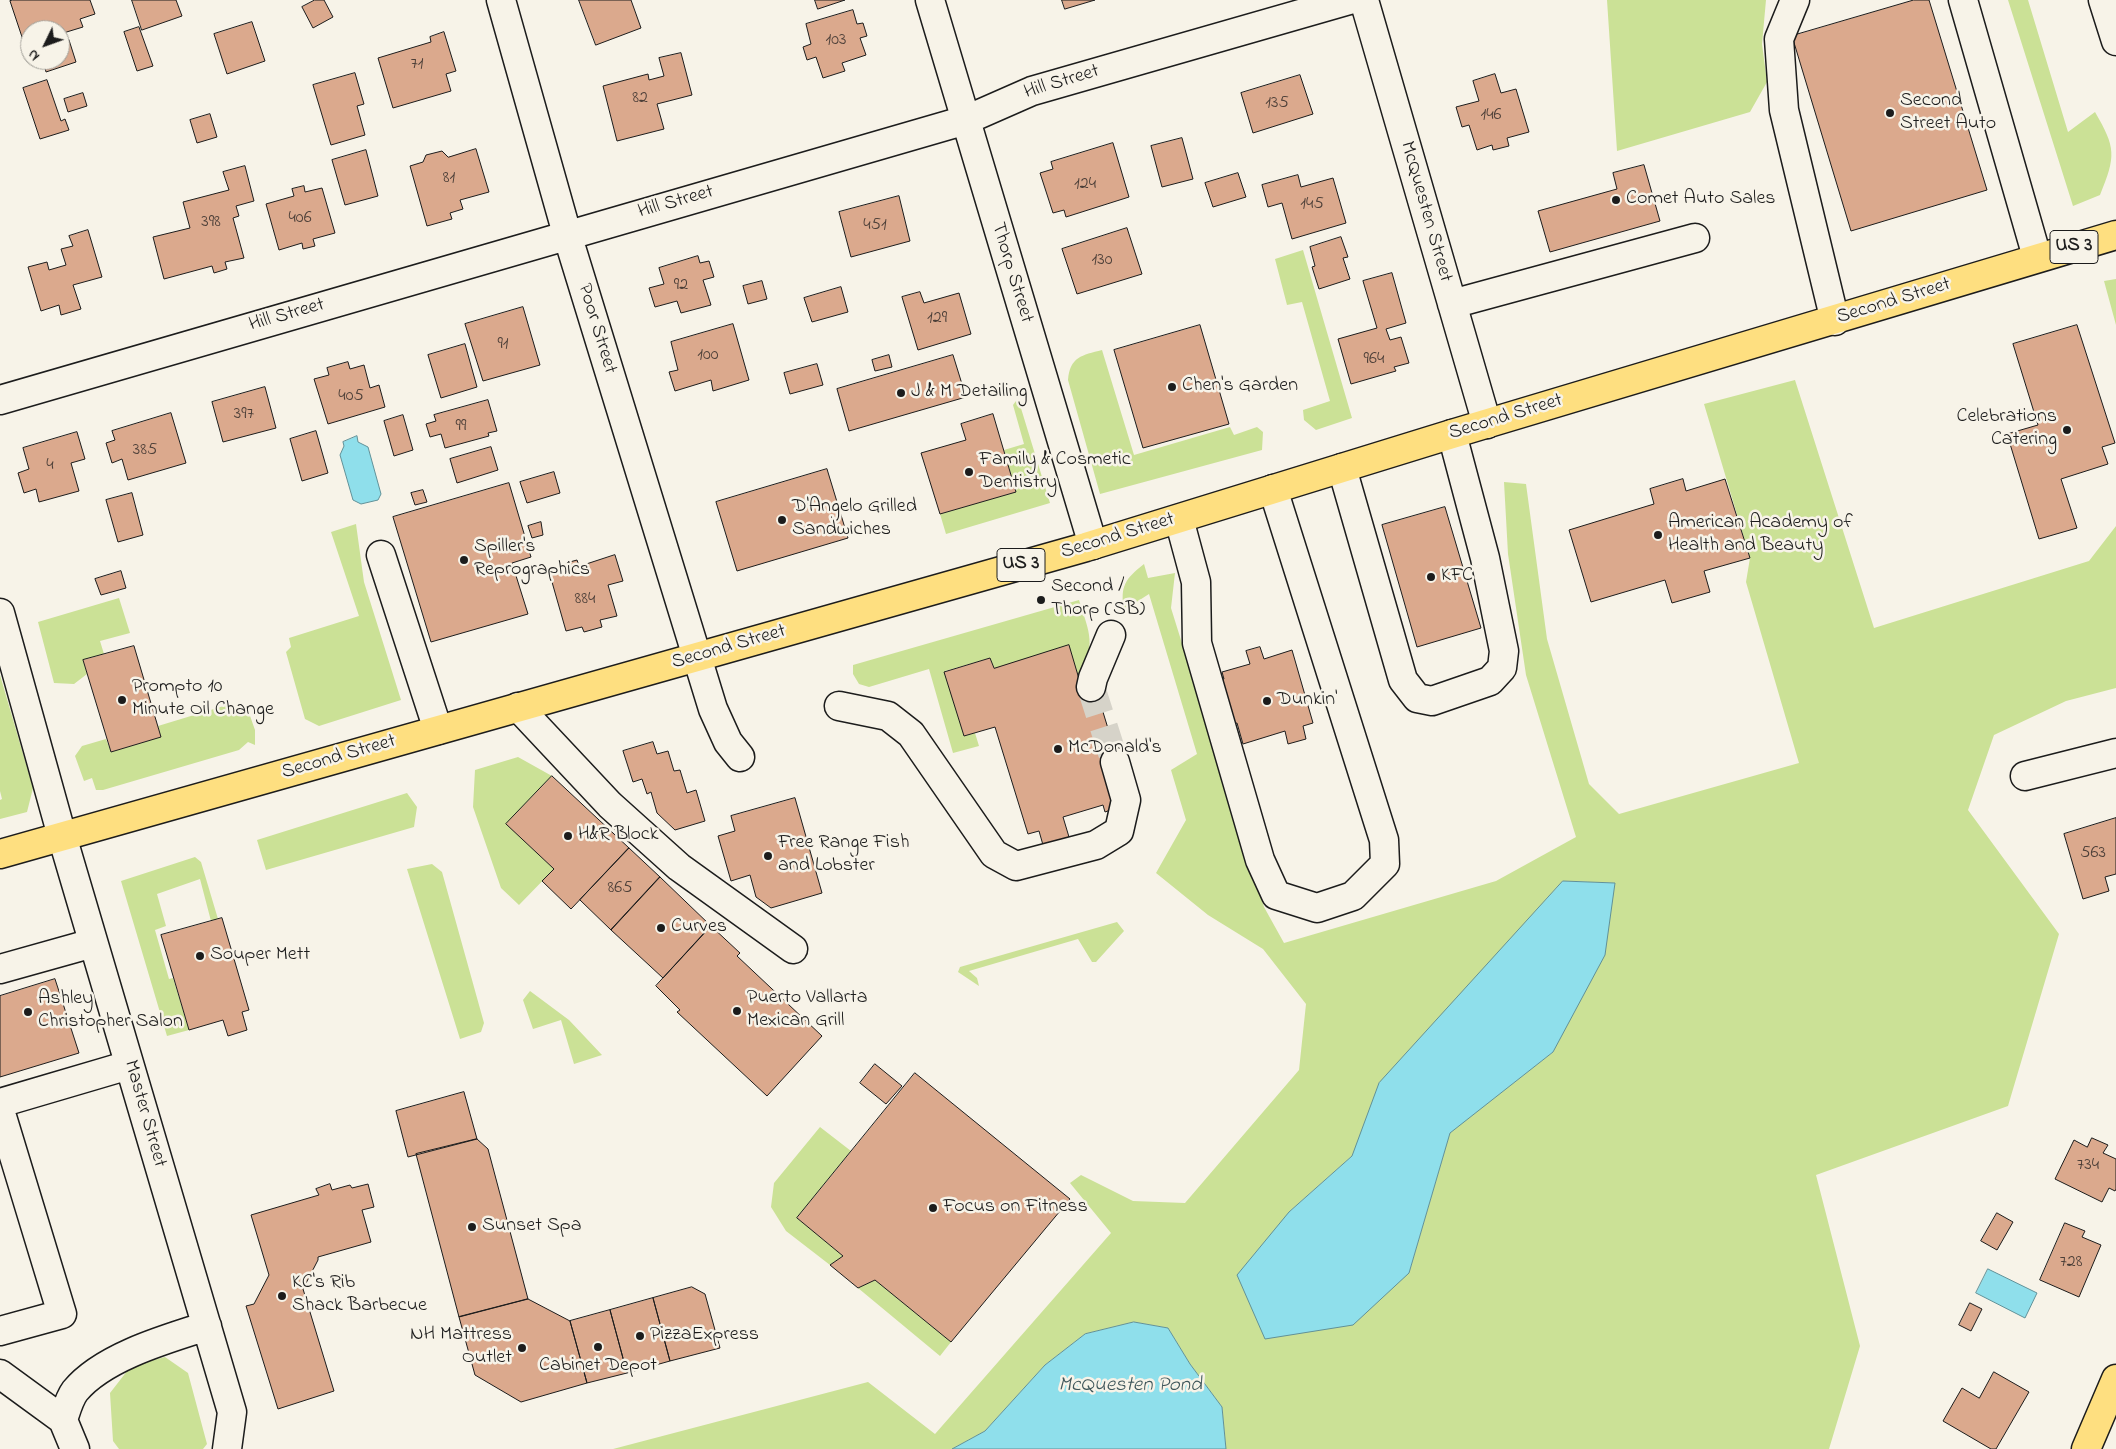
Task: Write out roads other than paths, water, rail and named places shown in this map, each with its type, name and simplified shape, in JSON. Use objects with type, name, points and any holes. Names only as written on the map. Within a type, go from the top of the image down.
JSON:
[{"type":"main road","name":"Second Street","points":[[0,854],[1093,545],[1452,434],[1835,320],[2037,257],[2116,235]]},
{"type":"main road","points":[[2086,1449],[2116,1379]]},
{"type":"street","name":"Poor Street","points":[[501,0],[567,234],[713,709],[728,742],[740,757]]},
{"type":"street","name":"Thorp Street","points":[[930,0],[1093,545]]},
{"type":"street","name":"Hill Street","points":[[0,400],[567,234],[966,120],[1032,91],[1349,0]]},
{"type":"street","name":"McQuesten Street","points":[[1364,0],[1487,424]]},
{"type":"street","points":[[1795,0],[1779,39],[1784,110],[1835,320]]},
{"type":"street","points":[[1962,0],[2037,257]]},
{"type":"street","points":[[2103,0],[2116,41]]},
{"type":"street","points":[[1452,304],[1695,238]]},
{"type":"street","points":[[1342,468],[1403,680],[1417,698],[1432,701],[1490,680],[1502,668],[1504,652],[1485,558],[1452,434]]},
{"type":"street","points":[[1179,519],[1196,582],[1197,643],[1260,860],[1276,895],[1317,908],[1353,896],[1385,864],[1384,840],[1273,489]]},
{"type":"street","points":[[381,555],[438,730]]},
{"type":"street","name":"Master Street","points":[[0,613],[62,836],[232,1412],[227,1449]]},
{"type":"street","points":[[1092,687],[1093,678],[1111,636]]},
{"type":"street","points":[[839,706],[888,716],[911,734],[994,854],[1016,866],[1096,845],[1119,831],[1126,800],[1114,762]]},
{"type":"street","points":[[518,707],[610,806],[678,867],[793,949]]},
{"type":"street","points":[[2025,776],[2116,753]]},
{"type":"street","points":[[0,969],[93,942]]},
{"type":"street","points":[[0,1103],[129,1065]]},
{"type":"street","points":[[0,1110],[62,1314],[0,1331]]},
{"type":"street","points":[[63,1420],[75,1392],[102,1368],[152,1344],[206,1326]]},
{"type":"street","points":[[0,1374],[63,1420],[75,1449]]},
{"type":"water","points":[[357,436],[358,442],[368,447],[381,494],[378,500],[361,504],[353,500],[340,455],[344,446],[343,442]]},
{"type":"water","points":[[1563,881],[1615,883],[1605,955],[1553,1052],[1450,1133],[1409,1273],[1353,1325],[1265,1339],[1237,1275],[1289,1212],[1352,1156],[1379,1083]]},
{"type":"water","points":[[1988,1269],[2037,1293],[2025,1318],[1976,1293]]},
{"type":"water","name":"McQuesten Pond","points":[[1134,1322],[1168,1328],[1190,1364],[1222,1407],[1226,1449],[952,1449],[985,1431],[1045,1365],[1085,1334]]},
{"type":"tunnel","points":[[1091,687],[1115,762]]},
{"type":"place","name":"Second Street Auto","points":[[1890,113]]},
{"type":"place","name":"Comet Auto Sales","points":[[1616,200]]},
{"type":"place","name":"Chen's Garden","points":[[1172,387]]},
{"type":"place","name":"J & M Detailing","points":[[901,393]]},
{"type":"place","name":"Celebrations Catering","points":[[2067,430]]},
{"type":"place","name":"Family & Cosmetic Dentistry","points":[[969,472]]},
{"type":"place","name":"D'Angelo Grilled Sandwiches","points":[[782,520]]},
{"type":"place","name":"American Academy of Health and Beauty","points":[[1658,535]]},
{"type":"place","name":"Spiller's Reprographics","points":[[464,560]]},
{"type":"place","name":"KFC","points":[[1431,577]]},
{"type":"place","name":"Second / Thorp (SB)","points":[[1041,600]]},
{"type":"place","name":"Prompto 10 Minute Oil Change","points":[[122,700]]},
{"type":"place","name":"Dunkin'","points":[[1267,701]]},
{"type":"place","name":"McDonald's","points":[[1058,749]]},
{"type":"place","name":"H&R Block","points":[[568,836]]},
{"type":"place","name":"Free Range Fish and Lobster","points":[[768,856]]},
{"type":"place","name":"Curves","points":[[661,928]]},
{"type":"place","name":"Souper Mett","points":[[200,956]]},
{"type":"place","name":"Puerto Vallarta Mexican Grill","points":[[737,1011]]},
{"type":"place","name":"Ashley Christopher Salon","points":[[28,1012]]},
{"type":"place","name":"Focus on Fitness","points":[[933,1208]]},
{"type":"place","name":"Sunset Spa","points":[[472,1227]]},
{"type":"place","name":"KC's Rib Shack Barbecue","points":[[282,1296]]},
{"type":"place","name":"PizzaExpress","points":[[640,1336]]},
{"type":"place","name":"Cabinet Depot","points":[[598,1347]]},
{"type":"place","name":"NH Mattress Outlet","points":[[522,1348]]}]
